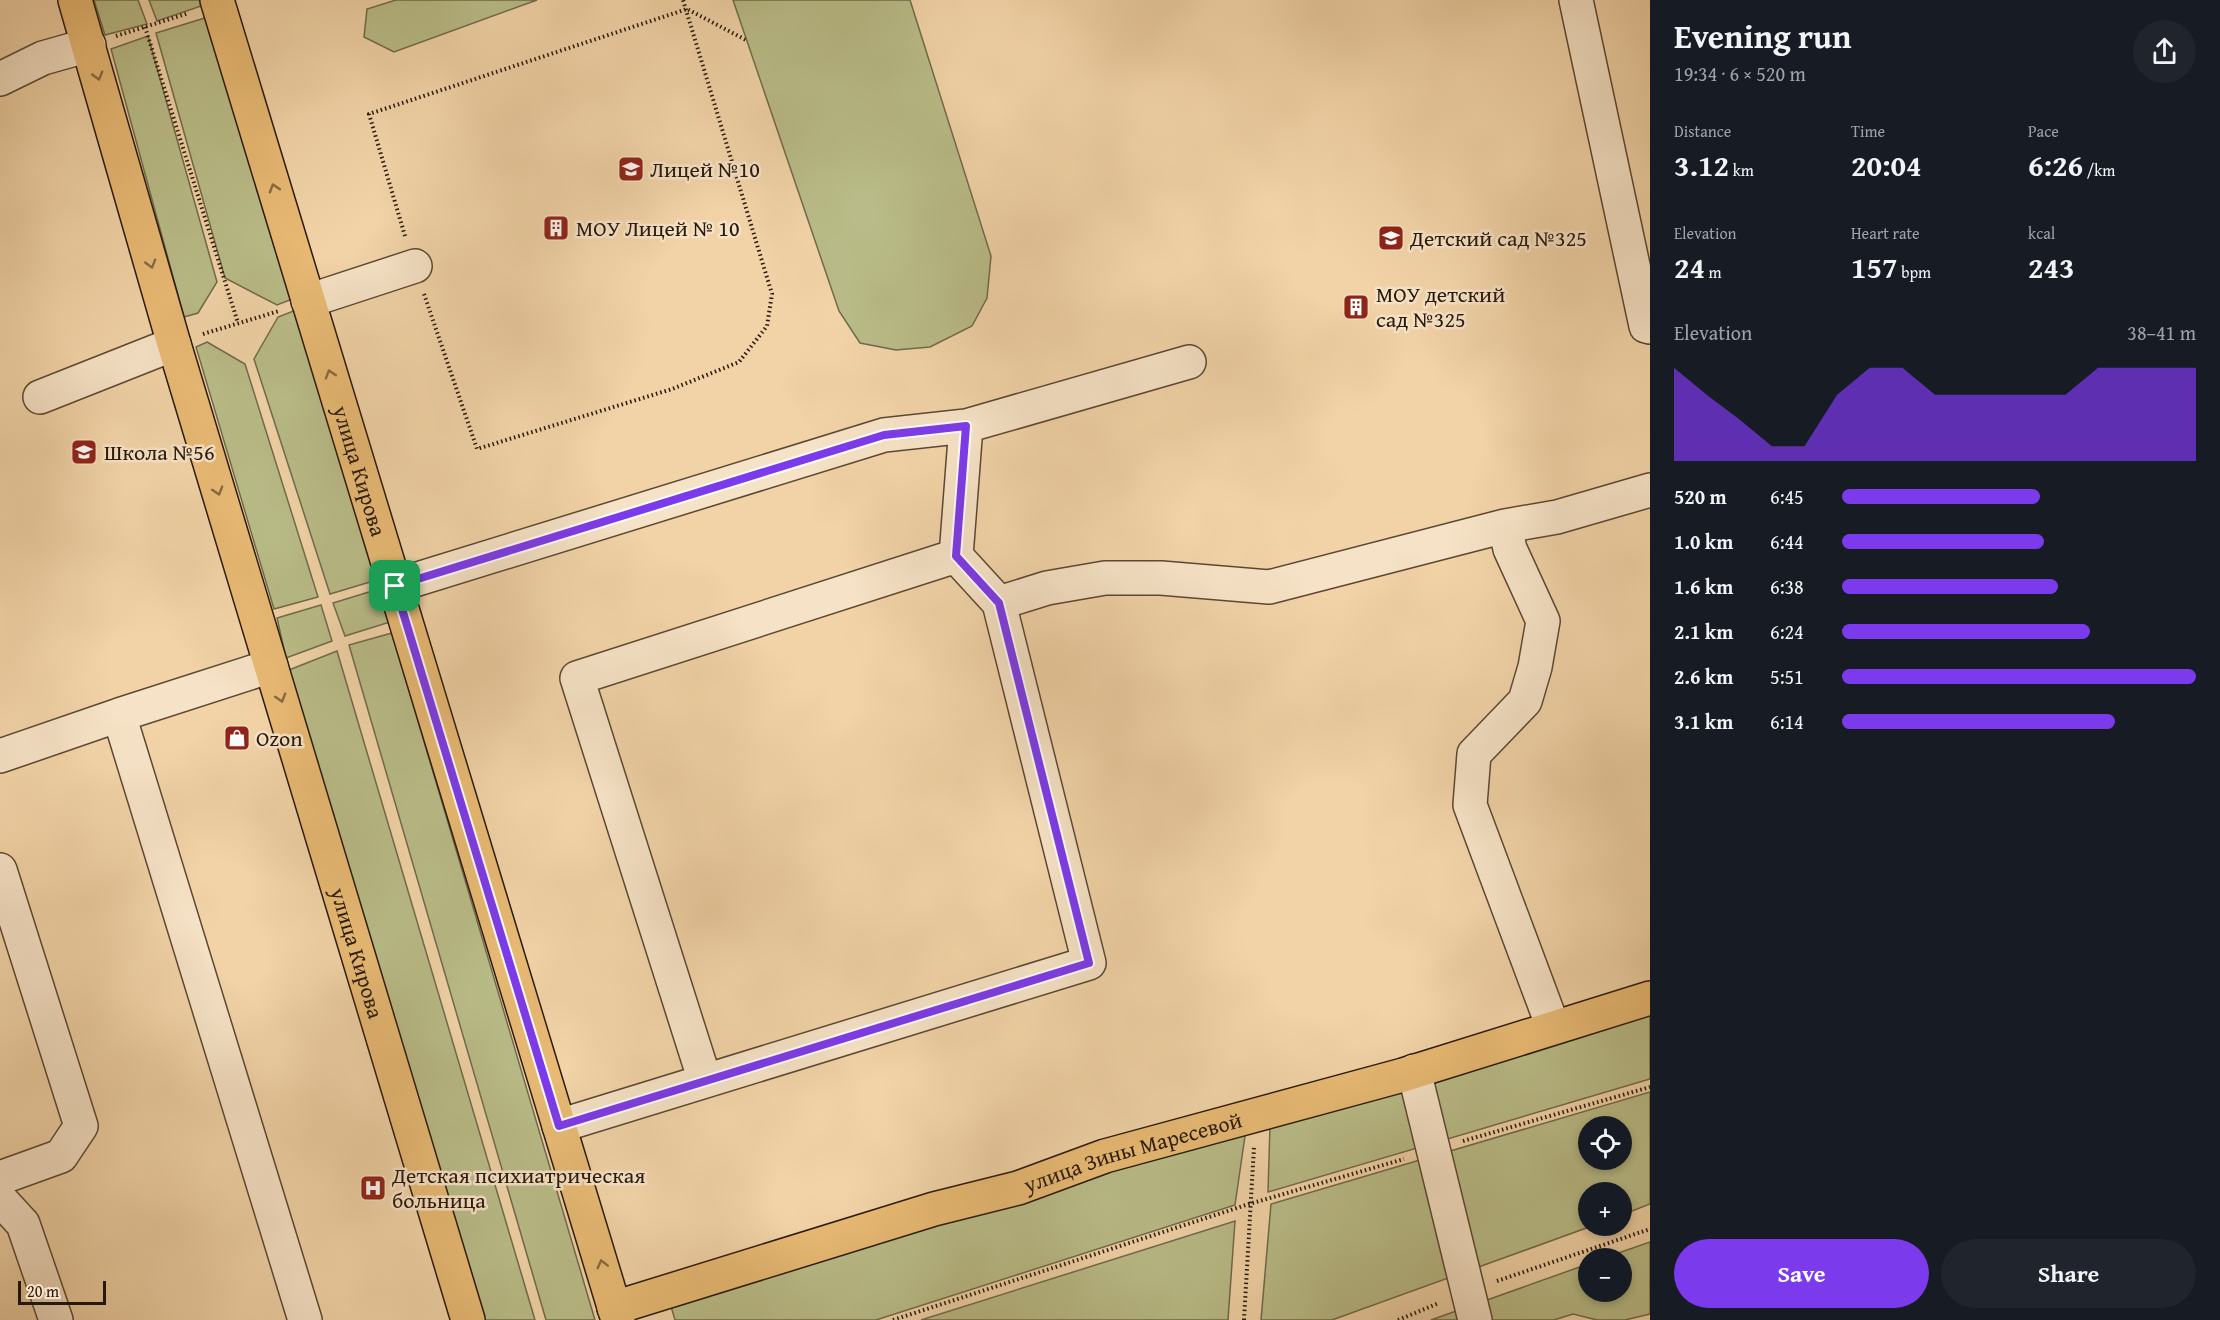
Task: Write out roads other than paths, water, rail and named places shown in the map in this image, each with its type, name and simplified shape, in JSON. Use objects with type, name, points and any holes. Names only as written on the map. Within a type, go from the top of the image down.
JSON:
[{"type":"main road","name":"улица Кирова","points":[[75,0],[174,344],[468,1320]]},
{"type":"main road","name":"улица Кирова","points":[[223,1],[308,302],[616,1314]]},
{"type":"main road","name":"улица Зины Маресевой","points":[[616,1314],[934,1209],[1018,1188],[1105,1156],[1414,1071],[1650,998]]},
{"type":"street","points":[[1576,0],[1646,326],[1650,327]]},
{"type":"street","points":[[0,78],[43,58],[89,45]]},
{"type":"street","points":[[308,302],[415,266]]},
{"type":"street","points":[[40,397],[174,344]]},
{"type":"street","points":[[395,586],[884,435],[966,426],[1189,362]]},
{"type":"street","points":[[559,1126],[1089,963],[999,603],[956,556],[966,426]]},
{"type":"street","points":[[999,603],[1047,588],[1105,578],[1161,578],[1269,587],[1504,526],[1557,517],[1650,490]]},
{"type":"street","points":[[1504,526],[1510,549],[1543,621],[1535,667],[1525,701],[1474,754],[1470,805],[1552,1027]]},
{"type":"street","points":[[705,1081],[577,678],[956,556]]},
{"type":"street","points":[[0,756],[271,666]]},
{"type":"street","points":[[119,716],[305,1320]]},
{"type":"street","points":[[0,870],[81,1126],[61,1156],[0,1178]]},
{"type":"street","points":[[1414,1071],[1471,1306]]},
{"type":"street","points":[[0,1199],[23,1224],[56,1320]]},
{"type":"place","name":"Лицей №10","points":[[631,169]]},
{"type":"place","name":"МОУ Лицей № 10","points":[[556,228]]},
{"type":"place","name":"Детский сад №325","points":[[1391,238]]},
{"type":"place","name":"МОУ детский сад №325","points":[[1356,307]]},
{"type":"place","name":"Школа №56","points":[[84,452]]},
{"type":"place","name":"Ozon","points":[[237,738]]},
{"type":"place","name":"Детская психиатрическая больница","points":[[373,1188]]}]
